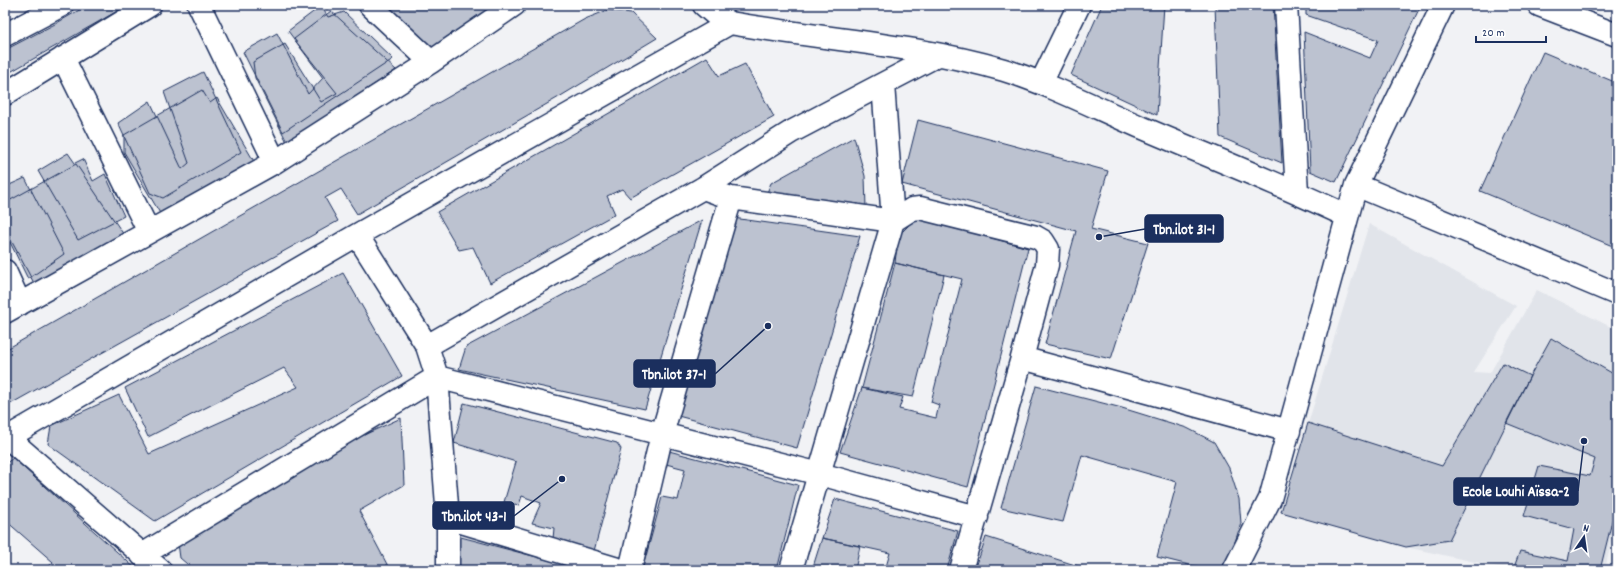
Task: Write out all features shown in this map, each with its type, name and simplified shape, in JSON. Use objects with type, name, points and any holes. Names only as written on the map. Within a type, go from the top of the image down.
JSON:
[{"type":"street","points":[[5,35],[62,5]]},
{"type":"street","points":[[5,94],[150,5]]},
{"type":"street","points":[[199,5],[275,162]]},
{"type":"street","points":[[370,5],[431,62]]},
{"type":"street","points":[[5,271],[12,308],[275,162],[431,62],[514,5]]},
{"type":"street","points":[[704,5],[718,17],[730,23],[938,55],[1002,70],[1041,83],[1297,192],[1347,216]]},
{"type":"street","points":[[1041,83],[1080,5]]},
{"type":"street","points":[[1286,5],[1297,192]]},
{"type":"street","points":[[1234,570],[1270,499],[1356,185],[1443,5]]},
{"type":"street","points":[[1539,5],[1617,35]]},
{"type":"street","points":[[160,570],[6,438],[357,235],[730,23]]},
{"type":"street","points":[[427,346],[703,188],[791,132],[938,55]]},
{"type":"street","points":[[63,58],[149,232]]},
{"type":"street","points":[[791,570],[892,221],[883,84]]},
{"type":"street","points":[[1356,185],[1617,294]]},
{"type":"street","points":[[703,188],[731,198],[892,221],[912,209],[920,208],[1036,237],[1043,241],[1048,248],[1048,265],[961,570]]},
{"type":"street","points":[[630,570],[662,434],[731,198]]},
{"type":"street","points":[[357,235],[427,346],[437,377],[448,518],[445,568]]},
{"type":"street","points":[[1022,358],[1289,431]]},
{"type":"street","points":[[142,554],[437,377],[820,474],[977,517]]},
{"type":"street","points":[[448,518],[621,570]]},
{"type":"shaded area","points":[[1369,224],[1516,306],[1474,372],[1490,373],[1537,290],[1617,330],[1617,513],[1605,570],[1512,570],[1392,544],[1281,512]]},
{"type":"building","points":[[88,5],[128,5],[5,75],[5,50]]},
{"type":"building","points":[[386,5],[496,5],[433,49]]},
{"type":"building","points":[[1102,5],[1164,5],[1157,115],[1071,75]]},
{"type":"building","points":[[1215,5],[1273,5],[1282,163],[1220,137]]},
{"type":"building","points":[[1306,5],[1421,5],[1336,182],[1310,171],[1304,32],[1370,58],[1378,40],[1306,15]]},
{"type":"building","points":[[321,6],[328,17],[344,12],[393,59],[283,132],[243,52],[277,33],[308,94],[323,78],[288,31]]},
{"type":"building","points":[[608,10],[631,13],[657,38],[559,97],[357,214],[341,189],[325,198],[338,221],[5,407],[5,350],[585,19]]},
{"type":"building","points":[[331,11],[396,70],[287,142],[255,78],[253,62],[285,44],[321,102],[337,93],[294,39]]},
{"type":"building","points":[[1543,52],[1617,83],[1617,241],[1615,247],[1480,191]]},
{"type":"building","points":[[707,57],[719,76],[745,64],[774,117],[630,198],[622,189],[607,196],[615,214],[490,283],[473,247],[459,250],[437,212]]},
{"type":"building","points":[[203,72],[241,152],[163,198],[150,193],[118,123],[150,101],[182,169],[189,163],[164,92]]},
{"type":"building","points":[[202,90],[210,103],[217,98],[255,163],[161,215],[124,152],[124,135]]},
{"type":"building","points":[[918,120],[1108,171],[1091,229],[1148,243],[1111,359],[1045,344],[1076,231],[902,184]]},
{"type":"building","points":[[854,137],[865,176],[866,208],[766,195],[771,183]]},
{"type":"building","points":[[68,153],[75,163],[83,159],[93,181],[105,174],[124,216],[78,240],[38,171]]},
{"type":"building","points":[[76,164],[124,235],[35,285],[5,229],[5,203]]},
{"type":"building","points":[[25,178],[64,254],[28,279],[5,232],[5,187]]},
{"type":"building","points":[[917,217],[1028,248],[968,487],[840,452],[862,388],[903,397],[899,409],[936,418],[939,405],[931,402],[962,279],[895,263],[898,236]]},
{"type":"building","points":[[733,218],[860,236],[797,448],[678,416]]},
{"type":"building","points":[[702,220],[645,409],[459,369],[466,347]]},
{"type":"building","points":[[895,263],[944,275],[913,397],[862,388]]},
{"type":"building","points":[[343,273],[402,376],[155,521],[48,444],[51,426],[119,395],[149,454],[298,387],[284,368],[148,437],[125,388]]},
{"type":"building","points":[[1551,338],[1617,376],[1617,501],[1600,570],[1513,570],[1520,551],[1568,561],[1574,529],[1524,516],[1539,466],[1590,476],[1595,459],[1506,423]]},
{"type":"building","points":[[1503,363],[1530,376],[1449,540],[1406,547],[1281,512],[1308,423],[1442,466]]},
{"type":"building","points":[[1036,386],[1122,408],[1187,428],[1214,442],[1229,468],[1239,499],[1241,523],[1231,555],[1221,570],[1189,565],[1157,557],[1177,482],[1082,455],[1063,522],[1001,508]]},
{"type":"building","points":[[464,403],[617,443],[621,449],[594,551],[553,539],[554,528],[532,523],[541,503],[522,496],[519,505],[504,502],[516,462],[454,443]]},
{"type":"building","points":[[401,418],[404,485],[359,511],[390,570],[194,570],[180,558],[178,543],[353,440]]},
{"type":"building","points":[[669,451],[798,485],[777,570],[653,570],[643,567],[662,497],[678,500],[685,469],[666,464]]},
{"type":"building","points":[[13,458],[137,570],[46,570],[53,562],[5,520],[5,464]]},
{"type":"building","points":[[835,499],[958,531],[947,570],[885,570],[890,553],[822,538]]},
{"type":"building","points":[[457,536],[586,570],[459,570]]},
{"type":"building","points":[[986,537],[1091,570],[975,570]]},
{"type":"building","points":[[822,538],[860,546],[855,570],[812,570]]},
{"type":"place","name":"Tbn.ilot 31-1","points":[[1099,237]]},
{"type":"place","name":"Tbn.ilot 37-1","points":[[768,326]]},
{"type":"place","name":"Ecole Louhi Aïssa-2","points":[[1584,441]]},
{"type":"place","name":"Tbn.ilot 43-1","points":[[562,479]]}]
